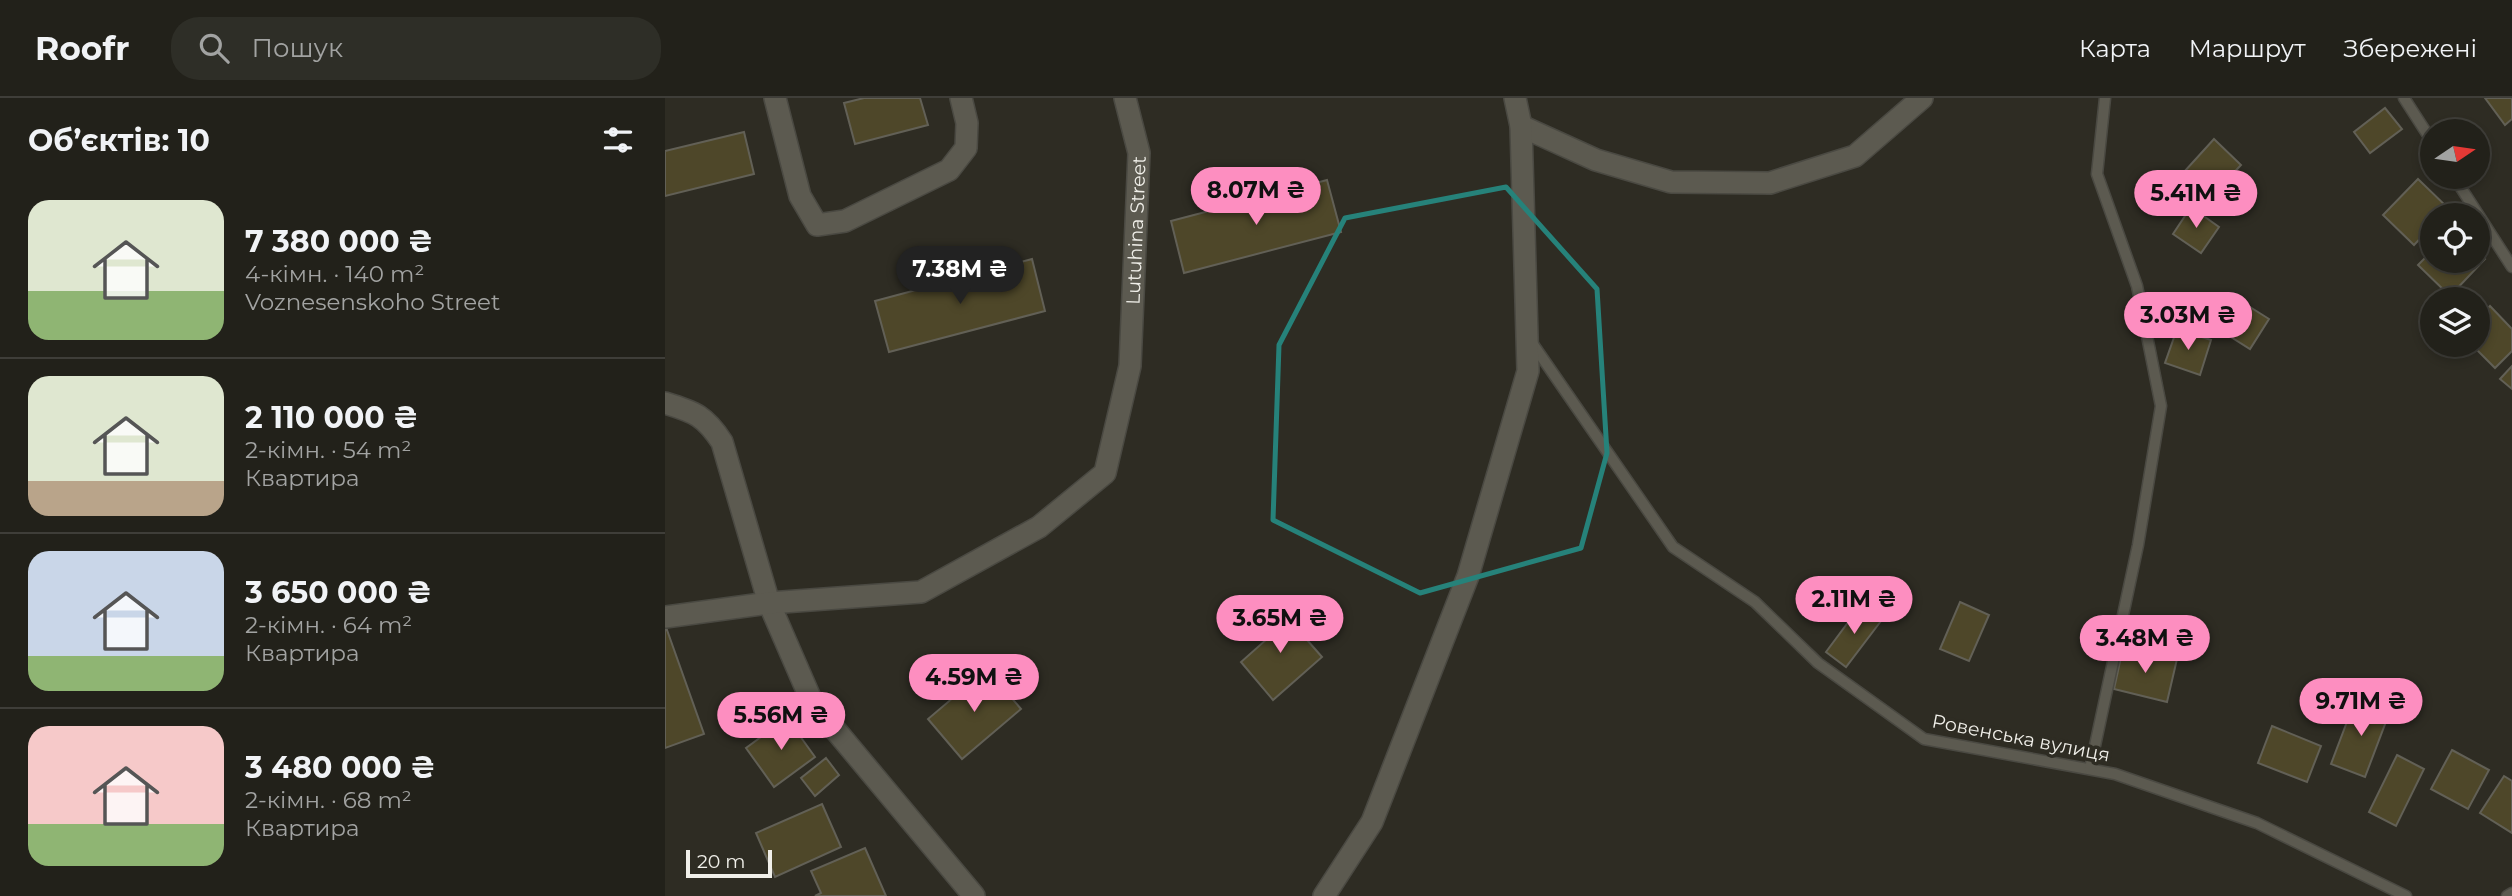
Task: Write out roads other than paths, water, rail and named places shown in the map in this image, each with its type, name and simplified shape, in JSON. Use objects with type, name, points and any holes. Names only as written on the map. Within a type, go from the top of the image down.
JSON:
[{"type":"street","points":[[775,98],[800,196],[817,225],[845,221],[949,170],[966,148],[967,123],[961,98]]},
{"type":"street","name":"Lutuhina Street","points":[[665,617],[769,603],[921,592],[1039,527],[1105,473],[1130,366],[1139,153],[1125,98]]},
{"type":"street","points":[[1324,896],[1372,822],[1468,576],[1528,371],[1521,126],[1515,98]]},
{"type":"street","points":[[1521,126],[1596,160],[1671,182],[1770,183],[1855,156],[1922,98]]},
{"type":"street","points":[[665,403],[688,410],[710,423],[722,442],[769,603],[812,702],[974,896]]},
{"type":"lane","points":[[2090,769],[2137,545],[2161,406],[2137,286],[2097,174],[2105,98]]},
{"type":"lane","points":[[2404,98],[2420,123]]},
{"type":"lane","points":[[2462,189],[2512,267]]},
{"type":"lane","name":"Ровенська вулиця","points":[[1528,337],[1673,547],[1755,602],[1818,663],[1924,739],[2115,774],[2257,823],[2406,896]]},
{"type":"lane","points":[[2507,896],[2512,893]]}]
